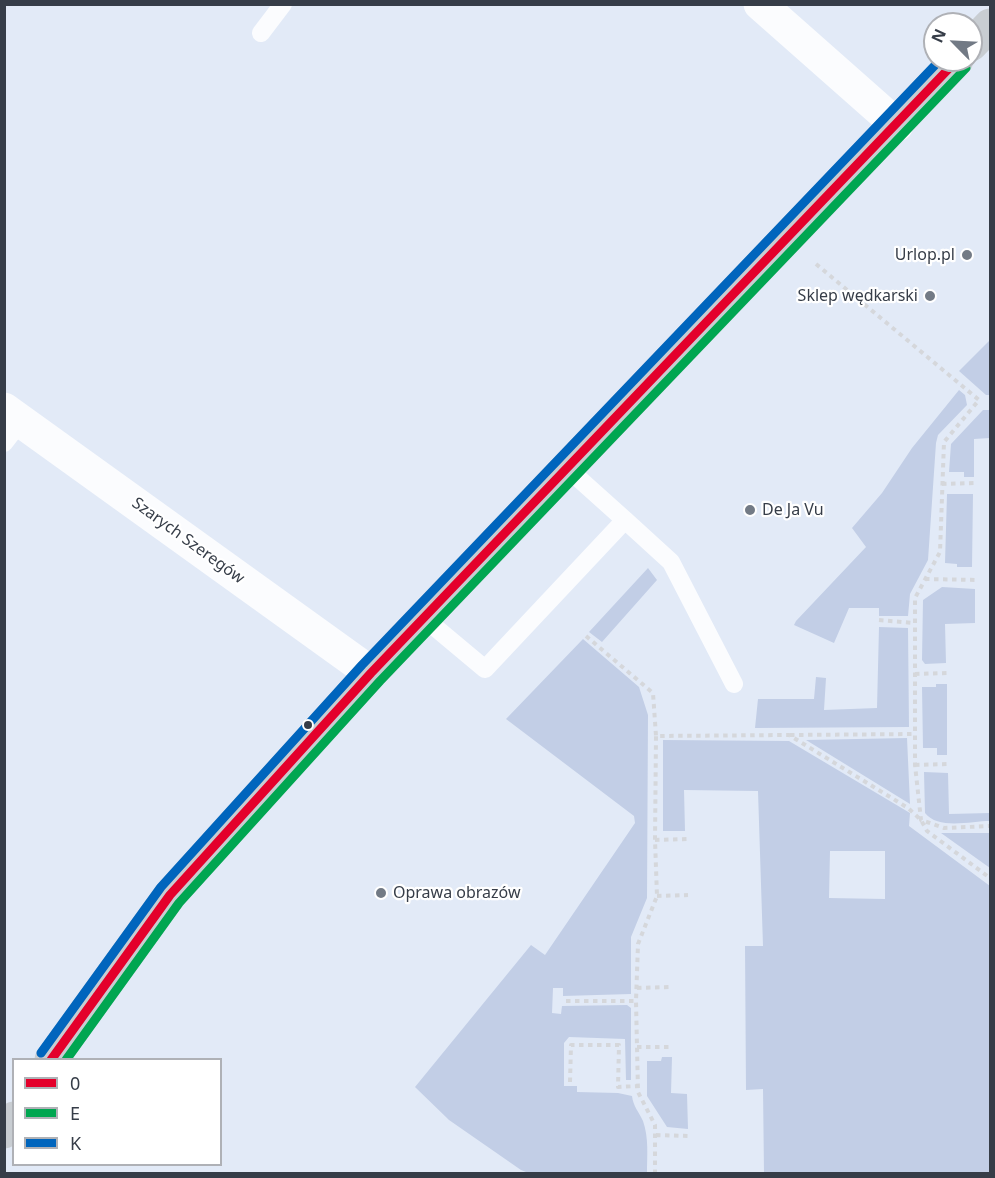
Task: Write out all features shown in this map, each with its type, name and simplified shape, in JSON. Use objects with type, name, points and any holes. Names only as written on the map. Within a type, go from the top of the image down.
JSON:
[{"type":"street","points":[[760,4],[897,125]]},
{"type":"street","points":[[52,1058],[170,895],[371,673],[946,72]]},
{"type":"street","name":"Szarych Szeregów","points":[[10,424],[371,673]]},
{"type":"lane","points":[[261,33],[283,4]]},
{"type":"lane","points":[[567,468],[672,562],[734,684]]},
{"type":"lane","points":[[424,618],[485,669],[625,520]]},
{"type":"path","points":[[810,259],[979,400],[944,442],[940,552],[915,598],[915,765],[921,820]]},
{"type":"path","points":[[942,484],[976,483]]},
{"type":"path","points":[[925,579],[978,580]]},
{"type":"path","points":[[879,620],[914,623]]},
{"type":"path","points":[[586,636],[653,693],[656,736],[657,896],[638,944],[636,1000],[638,1092],[655,1125],[655,1173]]},
{"type":"path","points":[[915,674],[948,673]]},
{"type":"path","points":[[656,736],[915,734]]},
{"type":"path","points":[[789,735],[908,808],[921,820],[927,831],[990,878]]},
{"type":"path","points":[[915,765],[950,764]]},
{"type":"path","points":[[921,820],[944,828],[990,826]]},
{"type":"path","points":[[655,840],[688,839]]},
{"type":"path","points":[[657,896],[688,895]]},
{"type":"path","points":[[637,988],[672,987]]},
{"type":"path","points":[[566,1001],[636,1000]]},
{"type":"path","points":[[570,1082],[571,1045],[619,1045],[618,1087],[638,1086]]},
{"type":"path","points":[[637,1047],[673,1047]]},
{"type":"path","points":[[656,1135],[690,1136]]},
{"type":"shaded area","points":[[990,340],[990,395],[986,395],[959,371]]},
{"type":"shaded area","points":[[959,390],[965,395],[967,405],[938,435],[928,560],[910,594],[908,616],[879,616],[879,608],[849,608],[834,643],[794,625],[866,547],[852,528],[882,493],[912,448]]},
{"type":"shaded area","points":[[983,410],[990,410],[990,438],[974,439],[974,477],[964,477],[964,472],[949,472],[951,444]]},
{"type":"shaded area","points":[[947,494],[973,494],[972,567],[957,567],[957,564],[945,563]]},
{"type":"shaded area","points":[[648,568],[657,580],[602,642],[589,632]]},
{"type":"shaded area","points":[[942,587],[975,589],[975,623],[945,624],[946,663],[925,664],[922,660],[923,600]]},
{"type":"shaded area","points":[[879,627],[908,628],[909,727],[755,728],[758,699],[814,699],[816,677],[826,678],[824,710],[877,708]]},
{"type":"shaded area","points":[[583,639],[639,687],[648,715],[647,898],[631,937],[631,994],[563,996],[563,988],[553,988],[552,1013],[561,1014],[562,1006],[627,1005],[631,1008],[631,1080],[626,1080],[625,1039],[569,1037],[564,1043],[564,1086],[577,1086],[577,1092],[618,1093],[632,1096],[645,1127],[647,1173],[531,1174],[521,1170],[449,1120],[415,1087],[531,945],[545,955],[635,823],[634,816],[506,719]]},
{"type":"shaded area","points":[[936,684],[947,684],[947,755],[937,755],[937,748],[923,748],[922,687],[936,687]]},
{"type":"shaded area","points":[[907,738],[910,804],[806,740]]},
{"type":"shaded area","points":[[663,740],[789,741],[910,813],[909,826],[990,886],[990,1173],[764,1173],[763,1089],[746,1090],[745,946],[763,946],[758,791],[684,790],[685,831],[663,831]],"holes":[[[830,851],[885,851],[885,899],[829,898]]]},
{"type":"shaded area","points":[[924,772],[948,773],[949,814],[990,813],[990,821],[946,823],[931,818],[925,813]]},
{"type":"shaded area","points":[[941,833],[990,833],[990,868]]},
{"type":"shaded area","points":[[662,1057],[672,1057],[671,1093],[687,1094],[688,1129],[667,1127],[647,1096],[647,1061],[661,1061]]},
{"type":"transit line","name":"K","points":[[41,1053],[161,887],[362,665],[929,72]]},
{"type":"transit line","name":"0","points":[[52,1058],[170,895],[371,673],[946,72]]},
{"type":"transit line","name":"E","points":[[67,1058],[179,903],[380,681],[962,72]]},
{"type":"place","name":"Urlop.pl","points":[[967,255]]},
{"type":"place","name":"Sklep wędkarski","points":[[930,296]]},
{"type":"place","name":"De Ja Vu","points":[[750,510]]},
{"type":"place","name":"Oprawa obrazów","points":[[381,893]]}]
